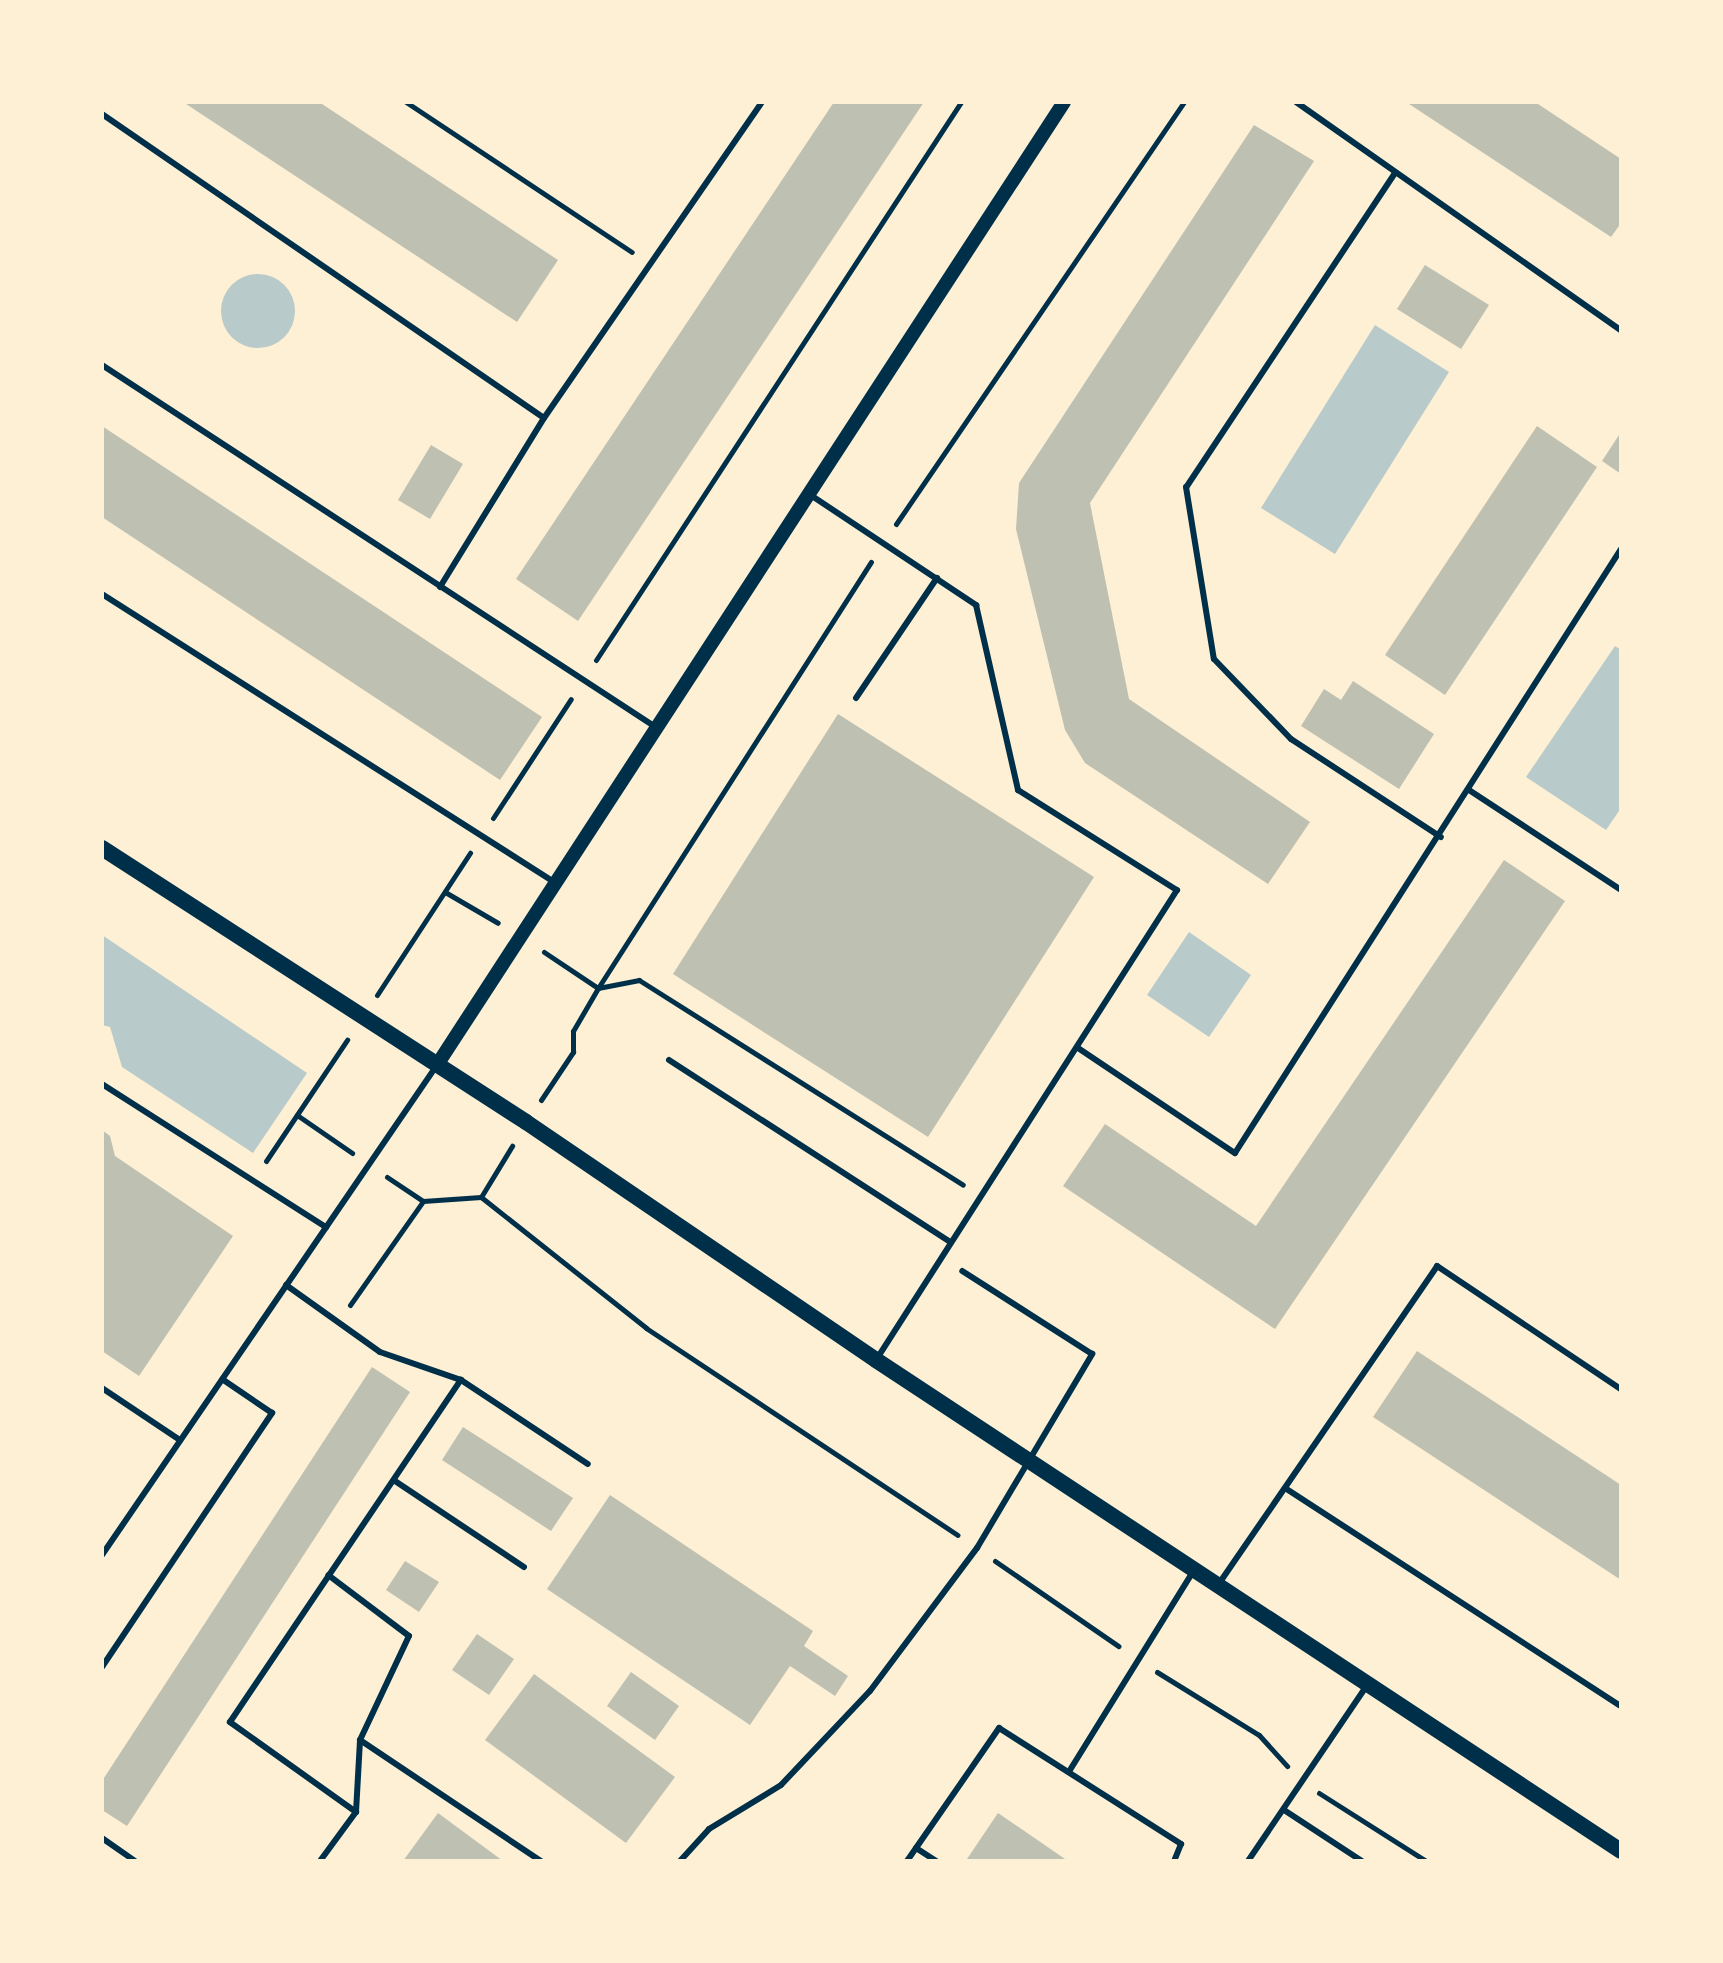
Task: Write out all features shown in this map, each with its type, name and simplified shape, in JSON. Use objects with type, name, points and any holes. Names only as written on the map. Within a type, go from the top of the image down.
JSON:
[{"type":"main road","points":[[102,848],[364,1015],[876,1360],[1621,1851]]},
{"type":"street","points":[[437,1065],[654,726],[1064,102]]},
{"type":"lane","points":[[440,587],[544,418],[762,102]]},
{"type":"lane","points":[[1296,102],[1621,330]]},
{"type":"lane","points":[[102,114],[544,418]]},
{"type":"lane","points":[[1395,173],[1186,487],[1214,659],[1291,739],[1441,837]]},
{"type":"lane","points":[[102,365],[654,726]]},
{"type":"lane","points":[[809,493],[976,605],[1018,790],[1177,890],[876,1360]]},
{"type":"lane","points":[[1078,1048],[1235,1153],[1441,837],[1621,549]]},
{"type":"lane","points":[[856,698],[937,578]]},
{"type":"lane","points":[[102,594],[554,882]]},
{"type":"lane","points":[[1469,790],[1621,890]]},
{"type":"lane","points":[[669,1060],[950,1242]]},
{"type":"lane","points":[[102,1555],[437,1065]]},
{"type":"lane","points":[[102,1084],[326,1227]]},
{"type":"lane","points":[[1217,1585],[1437,1266],[1621,1389]]},
{"type":"lane","points":[[680,1861],[709,1829],[781,1785],[870,1691],[977,1548],[1092,1354],[962,1271]]},
{"type":"lane","points":[[286,1285],[380,1352],[461,1380],[588,1464]]},
{"type":"lane","points":[[102,1667],[272,1413],[222,1379]]},
{"type":"lane","points":[[356,1812],[230,1722],[461,1380]]},
{"type":"lane","points":[[102,1388],[180,1440]]},
{"type":"lane","points":[[395,1481],[524,1567]]},
{"type":"lane","points":[[1285,1488],[1621,1706]]},
{"type":"lane","points":[[1070,1770],[1194,1569]]},
{"type":"lane","points":[[320,1861],[356,1812],[360,1740],[409,1636],[328,1575]]},
{"type":"lane","points":[[1248,1861],[1368,1684]]},
{"type":"lane","points":[[907,1861],[999,1728],[1070,1770],[1181,1844],[1174,1861]]},
{"type":"lane","points":[[360,1740],[541,1861]]},
{"type":"lane","points":[[1284,1810],[1362,1861]]},
{"type":"lane","points":[[102,1838],[135,1861]]},
{"type":"lane","points":[[916,1848],[936,1861]]},
{"type":"path","points":[[406,102],[650,264]]},
{"type":"path","points":[[253,1181],[961,102]]},
{"type":"path","points":[[481,1197],[573,1052],[573,1031],[598,988],[883,542],[1184,102]]},
{"type":"path","points":[[445,892],[520,936],[598,988],[639,980],[980,1196]]},
{"type":"path","points":[[338,1322],[423,1201],[481,1197],[646,1328],[977,1548],[1140,1661],[1259,1735],[1301,1781],[1426,1861]]},
{"type":"shaded area","points":[[251,274],[265,274],[279,280],[289,290],[295,311],[293,325],[279,342],[265,348],[251,348],[237,342],[227,332],[221,318],[221,304],[227,290],[237,280]]},
{"type":"shaded area","points":[[1375,325],[1449,372],[1335,554],[1261,508]]},
{"type":"shaded area","points":[[1615,646],[1621,650],[1621,808],[1606,830],[1526,777]]},
{"type":"shaded area","points":[[1189,932],[1251,975],[1209,1037],[1147,995]]},
{"type":"shaded area","points":[[102,935],[307,1073],[253,1153],[122,1067],[110,1027],[102,1025]]},
{"type":"building","points":[[183,102],[319,102],[558,260],[517,322]]},
{"type":"building","points":[[834,102],[924,102],[578,621],[516,579]]},
{"type":"building","points":[[1406,102],[1535,102],[1621,159],[1621,223],[1611,237]]},
{"type":"building","points":[[1254,125],[1314,161],[1090,503],[1129,699],[1310,822],[1268,884],[1085,763],[1065,730],[1016,529],[1019,483]]},
{"type":"building","points":[[1425,265],[1489,305],[1461,349],[1397,309]]},
{"type":"building","points":[[102,426],[542,717],[500,780],[102,517]]},
{"type":"building","points":[[1537,426],[1597,467],[1445,695],[1385,655]]},
{"type":"building","points":[[1621,432],[1621,474],[1602,461]]},
{"type":"building","points":[[431,445],[463,464],[430,519],[398,500]]},
{"type":"building","points":[[1353,681],[1434,734],[1399,789],[1301,726],[1324,689],[1341,700]]},
{"type":"building","points":[[838,714],[1094,877],[928,1137],[673,974]]},
{"type":"building","points":[[1504,860],[1565,901],[1275,1329],[1063,1186],[1105,1124],[1256,1226]]},
{"type":"building","points":[[102,1130],[110,1136],[115,1156],[233,1236],[139,1376],[102,1351]]},
{"type":"building","points":[[1417,1351],[1621,1485],[1621,1580],[1373,1417]]},
{"type":"building","points":[[372,1367],[410,1392],[127,1826],[102,1810],[102,1781]]},
{"type":"building","points":[[463,1427],[573,1498],[551,1531],[442,1460]]},
{"type":"building","points":[[610,1495],[813,1631],[804,1646],[848,1676],[835,1696],[790,1666],[750,1725],[547,1589]]},
{"type":"building","points":[[405,1561],[439,1582],[419,1612],[386,1590]]},
{"type":"building","points":[[477,1634],[514,1659],[489,1695],[452,1670]]},
{"type":"building","points":[[631,1672],[679,1706],[655,1740],[607,1706]]},
{"type":"building","points":[[534,1674],[675,1777],[626,1843],[485,1740]]},
{"type":"building","points":[[438,1813],[503,1861],[403,1861]]},
{"type":"building","points":[[998,1813],[1068,1861],[967,1859]]}]
